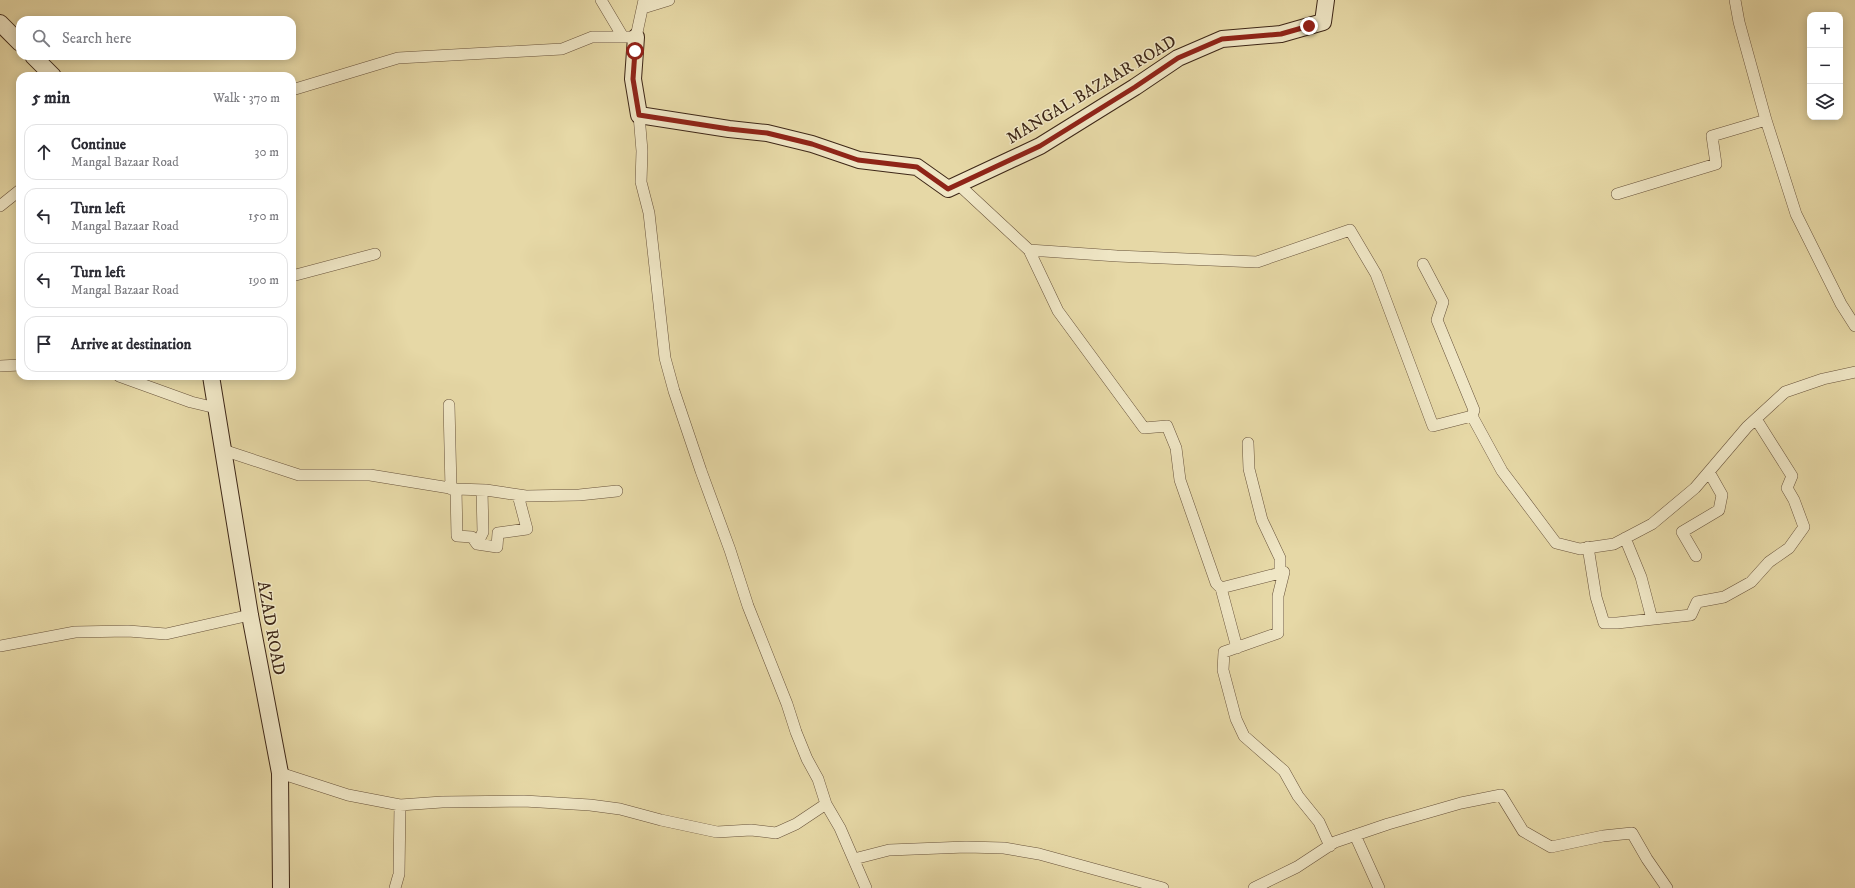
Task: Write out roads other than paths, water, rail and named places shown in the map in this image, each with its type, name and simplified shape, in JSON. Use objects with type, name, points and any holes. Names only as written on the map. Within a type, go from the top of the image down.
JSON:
[{"type":"street","points":[[601,0],[629,37]]},
{"type":"street","points":[[669,0],[644,4],[629,37],[642,151],[641,182],[649,213],[665,358],[674,391],[730,550],[748,606],[807,759],[818,779],[826,804],[840,828],[866,888]]},
{"type":"street","name":"MANGAL BAZAAR ROAD","points":[[639,115],[729,129],[767,133],[812,144],[858,160],[917,167],[948,189],[1040,146],[1135,87],[1178,58],[1222,39],[1281,34],[1323,22],[1326,0]]},
{"type":"street","points":[[1734,0],[1766,120],[1796,214],[1841,304],[1855,326]]},
{"type":"street","points":[[0,23],[16,39]]},
{"type":"street","points":[[296,89],[398,58],[562,49],[592,37],[629,37]]},
{"type":"street","points":[[37,60],[49,72]]},
{"type":"street","points":[[1617,194],[1716,164],[1712,136],[1766,120]]},
{"type":"street","points":[[958,184],[1029,250],[1058,311],[1144,428],[1167,426],[1176,448],[1180,480],[1216,583],[1221,588],[1237,648]]},
{"type":"street","points":[[0,206],[16,193]]},
{"type":"street","points":[[1029,250],[1117,256],[1257,262],[1350,230],[1376,274],[1432,426],[1472,416]]},
{"type":"street","points":[[296,275],[375,254]]},
{"type":"street","points":[[1423,264],[1444,302],[1437,320],[1474,410],[1472,416],[1502,471],[1556,543],[1580,548],[1614,544],[1652,524],[1695,488],[1756,419],[1785,392],[1823,379],[1855,372]]},
{"type":"street","points":[[0,366],[16,365]]},
{"type":"street","points":[[130,380],[191,402],[216,408]]},
{"type":"street","name":"AZAD ROAD","points":[[212,380],[250,614],[280,773],[282,888]]},
{"type":"street","points":[[449,405],[457,536],[472,537],[477,544],[497,547],[498,533],[527,530],[518,495]]},
{"type":"street","points":[[1588,547],[1596,598],[1604,623],[1691,615],[1696,602],[1724,597],[1751,582],[1769,562],[1789,548],[1804,527],[1794,500],[1787,488],[1792,476],[1756,419]]},
{"type":"street","points":[[1248,443],[1249,469],[1262,520],[1280,558],[1280,573]]},
{"type":"street","points":[[223,450],[298,475],[370,475],[453,489],[482,490],[518,495],[579,495],[617,490]]},
{"type":"street","points":[[1696,556],[1682,532],[1719,510],[1722,495],[1708,472]]},
{"type":"street","points":[[477,544],[483,532],[482,490]]},
{"type":"street","points":[[1625,538],[1641,577],[1652,619]]},
{"type":"street","points":[[1221,588],[1284,572],[1278,596],[1278,633],[1224,652],[1223,670],[1236,719],[1244,736],[1284,772],[1298,796],[1319,822],[1330,846]]},
{"type":"street","points":[[0,646],[75,632],[128,631],[166,634],[250,614]]},
{"type":"street","points":[[280,773],[348,795],[400,806],[442,802],[524,801],[590,805],[620,809],[661,820],[717,832],[752,830],[776,833],[796,824],[826,804]]},
{"type":"street","points":[[1254,888],[1297,868],[1336,842],[1462,803],[1501,795],[1523,831],[1551,847],[1603,836],[1632,833],[1647,859],[1667,888]]},
{"type":"street","points":[[395,888],[399,874],[400,806]]},
{"type":"street","points":[[1355,835],[1379,888]]},
{"type":"street","points":[[854,859],[889,850],[966,847],[1004,848],[1045,856],[1163,888]]}]
